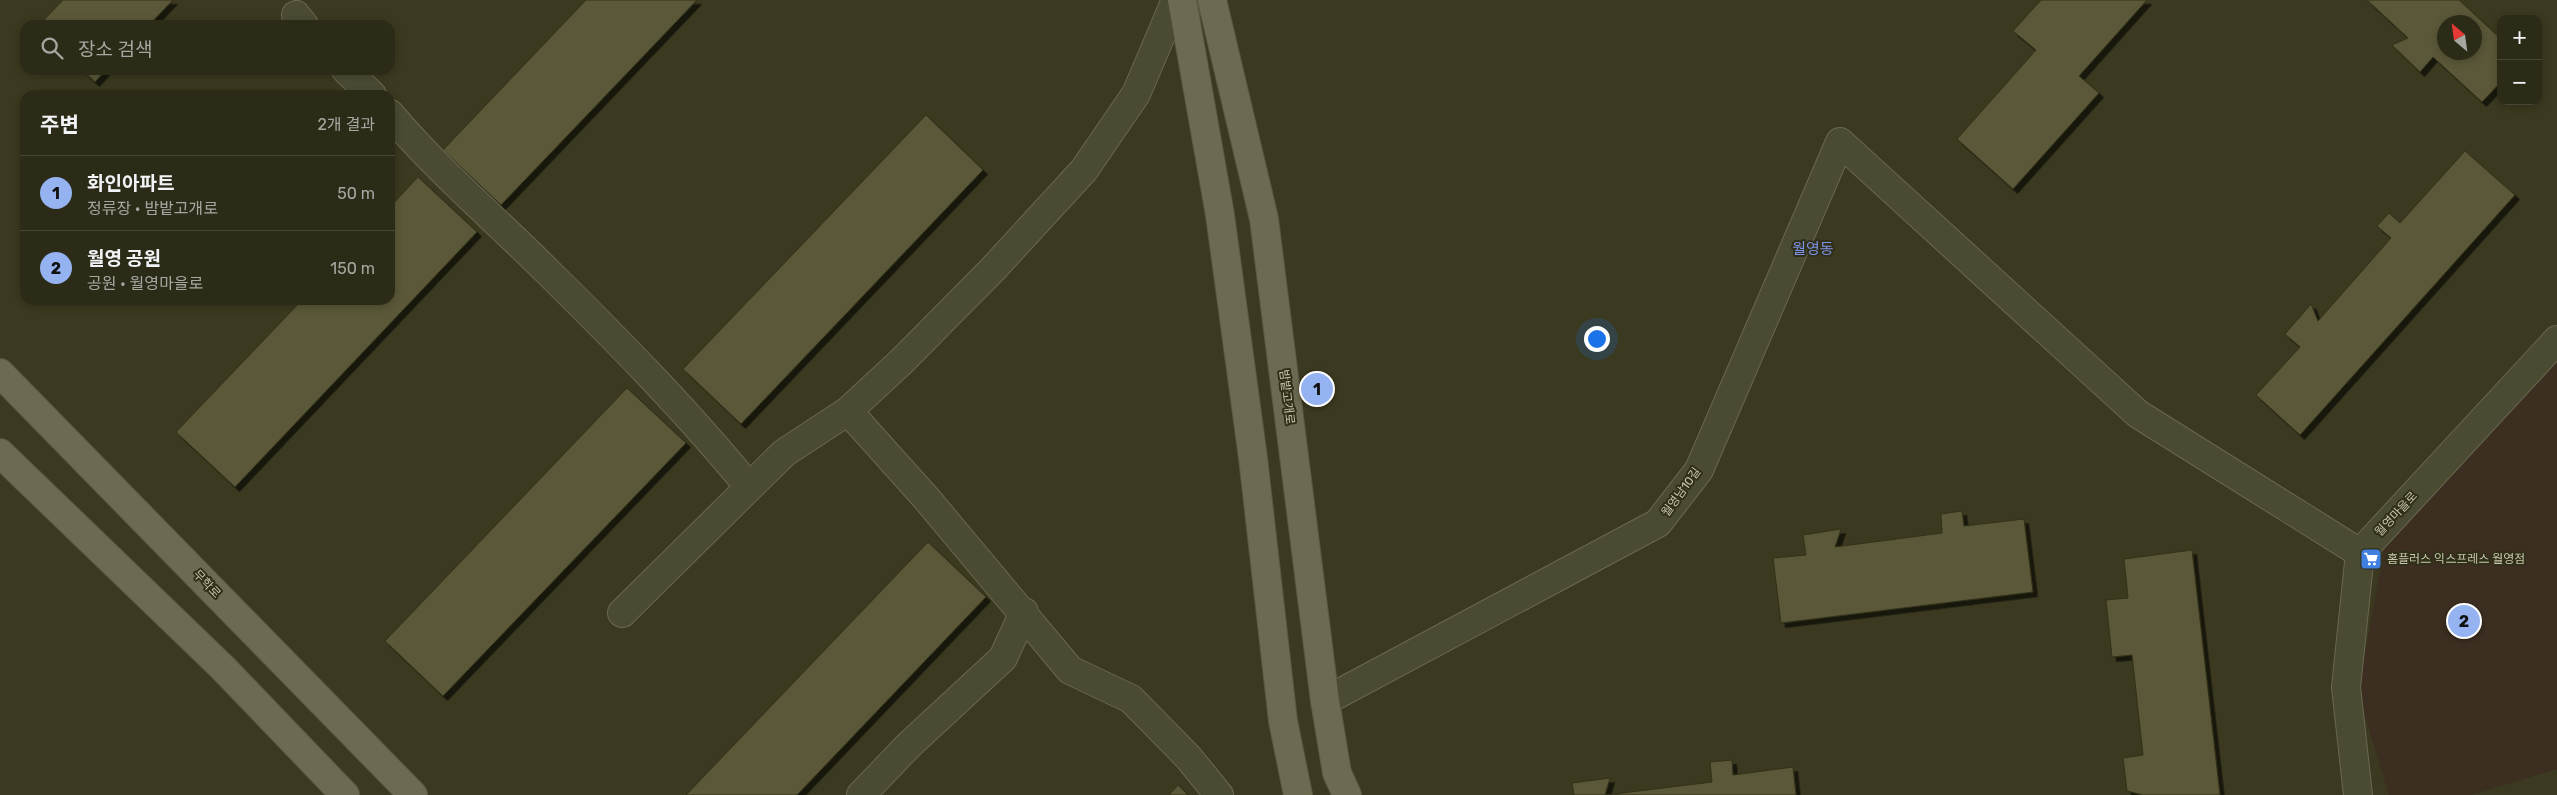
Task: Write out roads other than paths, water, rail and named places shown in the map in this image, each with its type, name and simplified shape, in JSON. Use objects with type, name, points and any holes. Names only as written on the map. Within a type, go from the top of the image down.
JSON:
[{"type":"main road","points":[[1182,0],[1220,214],[1253,458],[1284,721],[1298,795]]},
{"type":"main road","name":"밤밭고개로","points":[[1212,0],[1264,219],[1325,701],[1336,773],[1347,795]]},
{"type":"main road","name":"무학로","points":[[0,373],[413,795]]},
{"type":"main road","points":[[0,453],[223,668],[344,795]]},
{"type":"street","points":[[622,612],[784,453],[848,410],[902,361],[979,283],[1084,170],[1136,94],[1176,0]]},
{"type":"street","points":[[351,75],[367,90]]},
{"type":"street","points":[[395,120],[416,145],[548,272],[665,390],[749,487]]},
{"type":"street","name":"월영남10길","points":[[1325,701],[1658,523],[1699,470],[1840,142],[2138,414],[2360,553]]},
{"type":"street","name":"월영마을로","points":[[2360,553],[2557,340]]},
{"type":"street","points":[[848,410],[1024,612],[1070,670],[1131,699],[1188,757],[1219,795]]},
{"type":"street","points":[[2358,795],[2346,687],[2360,553]]},
{"type":"street","points":[[862,795],[909,745],[1003,658],[1024,612]]},
{"type":"place","name":"화인아파트","points":[[1317,389]]},
{"type":"place","name":"홈플러스 익스프레스 월영점","points":[[2371,559]]},
{"type":"place","name":"월영 공원","points":[[2464,621]]},
{"type":"district","name":"월영동","points":[[1813,249]]}]
